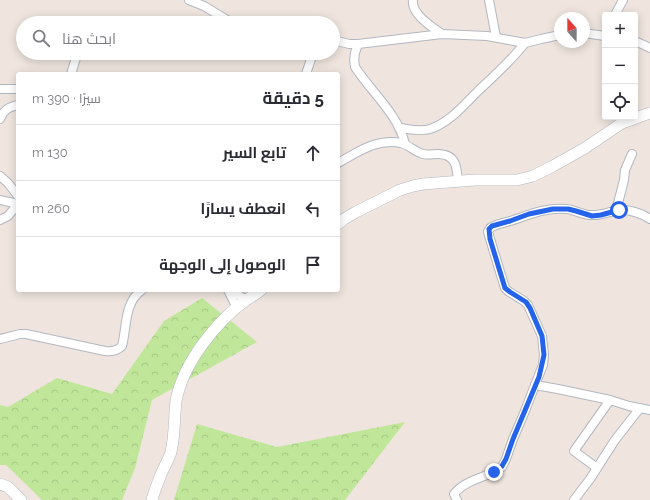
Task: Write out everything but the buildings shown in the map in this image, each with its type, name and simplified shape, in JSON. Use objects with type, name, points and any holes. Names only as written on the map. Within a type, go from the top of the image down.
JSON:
[{"type":"street","points":[[190,0],[204,6],[220,16]]},
{"type":"street","points":[[413,0],[412,5],[415,10],[426,22],[442,34]]},
{"type":"street","points":[[489,0],[496,37]]},
{"type":"street","points":[[617,12],[623,0]]},
{"type":"street","points":[[340,42],[358,44],[442,34],[487,36],[525,43],[554,36]]},
{"type":"street","points":[[590,34],[602,35]]},
{"type":"street","points":[[400,128],[424,130],[443,123],[508,64],[525,43]]},
{"type":"street","points":[[638,43],[650,48]]},
{"type":"street","points":[[358,44],[354,56],[355,67],[381,100],[400,128],[405,144]]},
{"type":"street","points":[[72,72],[75,60]]},
{"type":"street","points":[[307,72],[311,60]]},
{"type":"street","points":[[0,89],[16,89]]},
{"type":"street","points":[[0,119],[3,112],[12,106],[16,105]]},
{"type":"street","points":[[340,222],[356,212],[400,190],[423,184],[475,180],[517,180],[533,176],[585,148],[622,124],[650,113]]},
{"type":"street","points":[[340,162],[362,149],[379,143],[388,142],[405,144],[421,153],[449,156],[457,168],[458,182]]},
{"type":"street","points":[[616,211],[625,170],[632,154]]},
{"type":"street","points":[[0,176],[16,193]]},
{"type":"street","points":[[0,200],[16,204]]},
{"type":"street","points":[[0,220],[8,216],[16,206]]},
{"type":"street","points":[[457,500],[454,494],[458,489],[498,470],[504,464],[539,377],[544,355],[542,336],[528,305],[505,288],[490,239],[489,229],[492,226],[529,214],[553,209],[572,210],[592,216],[619,210],[629,211],[650,219]]},
{"type":"street","points":[[0,339],[26,334],[111,352],[122,346],[130,303],[140,292]]},
{"type":"street","points":[[229,292],[237,308]]},
{"type":"street","points":[[234,292],[246,300]]},
{"type":"street","points":[[153,500],[160,476],[173,442],[176,400],[186,372],[193,358],[215,330],[246,300],[258,292]]},
{"type":"street","points":[[535,385],[610,400],[629,406],[650,410]]},
{"type":"street","points":[[596,468],[574,451],[610,400]]},
{"type":"street","points":[[574,500],[590,479],[615,440],[640,408]]},
{"type":"street","points":[[0,484],[8,487],[21,500]]},
{"type":"green space","points":[[202,298],[257,342],[152,400],[135,468],[122,500],[42,500],[6,465],[0,465],[0,405],[8,407],[57,378],[112,394],[164,321]]},
{"type":"green space","points":[[405,422],[345,500],[174,500],[197,424],[277,447]]},
{"type":"route","points":[[494,472],[504,464],[539,377],[543,365],[544,355],[542,336],[530,308],[526,302],[507,291],[505,288],[496,262],[488,232],[489,229],[492,226],[529,214],[553,209],[568,209],[592,216],[619,210]]}]
